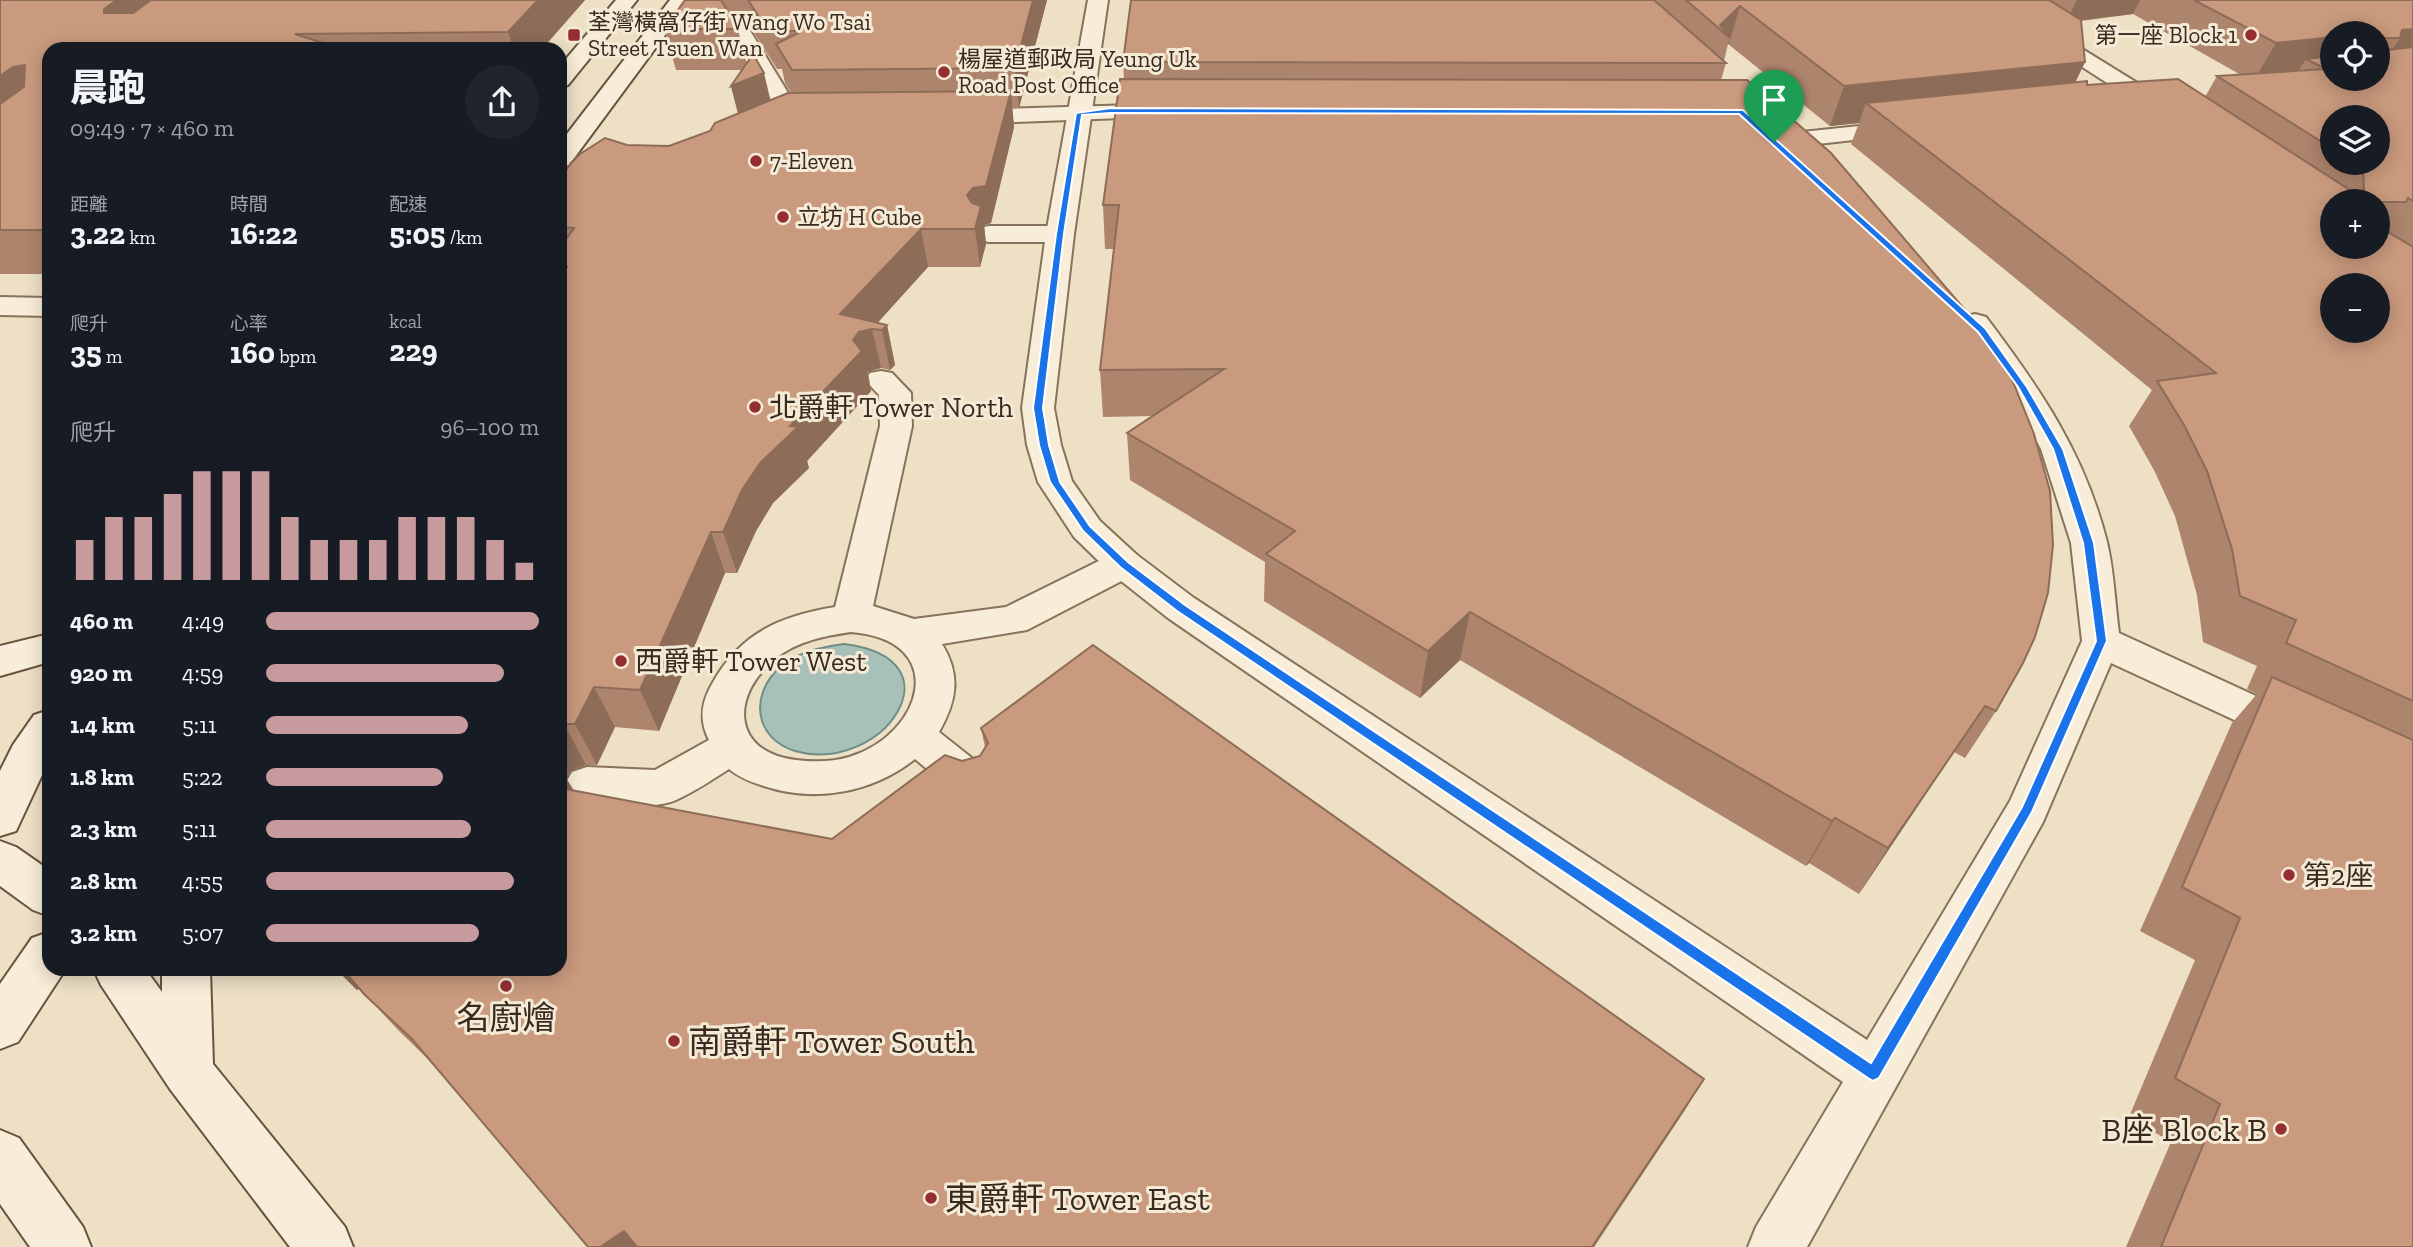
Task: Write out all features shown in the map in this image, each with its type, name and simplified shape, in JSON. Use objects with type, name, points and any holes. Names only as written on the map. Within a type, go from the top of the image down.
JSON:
[{"type":"street","points":[[567,72],[627,0]]},
{"type":"street","points":[[567,151],[681,0]]},
{"type":"street","points":[[1098,0],[1060,234],[1038,408],[1044,445],[1055,482],[1087,529],[1124,564],[1181,608],[1873,1073]]},
{"type":"street","points":[[1988,0],[2154,103],[2183,111]]},
{"type":"street","points":[[660,27],[738,29],[792,119]]},
{"type":"street","points":[[2114,107],[2154,103]]},
{"type":"street","points":[[944,117],[1040,117],[1111,111],[1194,112]]},
{"type":"street","points":[[767,130],[792,119],[820,119]]},
{"type":"street","points":[[1803,169],[1765,134],[1927,126]]},
{"type":"street","points":[[567,166],[587,165]]},
{"type":"street","points":[[989,234],[1060,234]]},
{"type":"street","points":[[1776,1247],[1873,1073],[2028,809],[2101,641],[2089,543],[2058,449],[2022,387],[1982,330],[1952,303]]},
{"type":"street","points":[[0,306],[42,307]]},
{"type":"street","points":[[851,618],[896,426],[895,393],[881,380]]},
{"type":"street","points":[[910,635],[1013,621],[1124,564]]},
{"type":"street","points":[[851,618],[883,622],[910,635],[926,649],[936,669],[938,691],[930,713],[914,735],[888,757],[855,772],[818,779],[783,777],[754,766],[733,747],[722,724],[724,698],[736,673],[757,650],[785,633],[817,622],[851,618]]},
{"type":"street","points":[[2101,641],[2326,747]]},
{"type":"street","points":[[0,661],[42,650]]},
{"type":"street","points":[[914,735],[972,782]]},
{"type":"street","points":[[0,818],[28,757],[42,736]]},
{"type":"street","points":[[587,784],[661,788],[733,747]]},
{"type":"street","points":[[0,860],[42,891]]},
{"type":"street","points":[[0,1026],[42,963]]},
{"type":"street","points":[[122,976],[188,1072],[326,1247]]},
{"type":"street","points":[[187,976],[188,1072]]},
{"type":"street","points":[[0,1157],[62,1247]]},
{"type":"water","points":[[844,644],[880,654],[899,671],[904,691],[897,712],[880,732],[856,747],[827,754],[795,751],[782,745],[771,737],[761,716],[760,703],[769,679],[786,662],[801,654]]},
{"type":"building","points":[[0,0],[117,0],[104,9],[104,13],[133,13],[151,0],[538,0],[508,32],[295,34],[320,42],[42,42],[42,230],[0,230],[0,104],[24,87],[25,65],[13,67],[0,76]]},
{"type":"building","points":[[685,0],[721,0],[738,29],[664,29]]},
{"type":"building","points":[[748,0],[1033,0],[1015,68],[792,70],[776,44],[802,31],[768,31]]},
{"type":"building","points":[[1131,0],[1654,0],[1726,63],[1123,62]]},
{"type":"building","points":[[1686,0],[2049,0],[2081,20],[2085,62],[1844,86],[1740,6],[1720,25],[1730,38]]},
{"type":"building","points":[[2194,0],[2413,0],[2413,29],[2402,30],[2400,38],[2390,38],[2390,21],[2320,21],[2320,38],[2276,43]]},
{"type":"building","points":[[2413,47],[2413,201],[2408,198],[2406,202],[2390,202],[2390,189],[2364,189],[2363,175],[2390,175],[2390,105],[2320,105],[2320,141],[2217,76],[2320,69],[2320,91],[2390,91],[2390,50]]},
{"type":"building","points":[[753,54],[764,73],[731,86]]},
{"type":"building","points":[[2320,57],[2320,66],[2306,59]]},
{"type":"building","points":[[1120,79],[1747,80],[1831,153],[2001,352],[2034,434],[2050,491],[2053,545],[2048,593],[2035,637],[1996,711],[1985,706],[1888,848],[1835,818],[1832,821],[1470,612],[1428,651],[1266,554],[1295,531],[1127,433],[1224,369],[1100,370],[1119,205],[1103,205]]},
{"type":"building","points":[[2178,79],[2320,171],[2320,175],[2327,175],[2348,189],[2320,189],[2320,259],[2390,259],[2390,233],[2413,247],[2413,701],[2286,643],[2296,620],[2240,596],[2232,549],[2207,471],[2184,425],[2157,381],[2216,373],[1866,103],[2087,81],[2087,85]]},
{"type":"building","points":[[1011,91],[986,186],[973,188],[967,195],[972,203],[981,206],[975,229],[921,229],[840,314],[887,325],[882,330],[859,332],[853,340],[862,351],[790,426],[798,427],[761,462],[742,490],[723,532],[711,532],[640,690],[594,687],[575,724],[567,724],[567,238],[574,228],[567,228],[567,169],[580,154],[605,138],[627,145],[669,146],[710,131],[715,123],[788,93]]},
{"type":"building","points":[[1093,645],[1704,1079],[1592,1247],[637,1247],[624,1231],[600,1247],[588,1247],[412,1039],[348,976],[567,976],[567,789],[832,839],[945,755],[962,761],[980,756],[988,743],[981,728]]},
{"type":"building","points":[[2272,677],[2413,740],[2413,1247],[2161,1247],[2220,1104],[2175,1078],[2240,918],[2182,887]]},
{"type":"place","name":"荃灣橫窩仔街 Wang Wo Tsai Street Tsuen Wan","points":[[574,35]]},
{"type":"place","name":"第一座 Block 1","points":[[2251,35]]},
{"type":"place","name":"楊屋道郵政局 Yeung Uk Road Post Office","points":[[944,72]]},
{"type":"place","name":"7-Eleven","points":[[756,161]]},
{"type":"place","name":"立坊 H Cube","points":[[783,217]]},
{"type":"place","name":"北爵軒 Tower North","points":[[755,407]]},
{"type":"place","name":"西爵軒 Tower West","points":[[621,661]]},
{"type":"place","name":"第2座","points":[[2289,875]]},
{"type":"place","name":"名廚燴","points":[[506,986]]},
{"type":"place","name":"南爵軒 Tower South","points":[[674,1041]]},
{"type":"place","name":"B座 Block B","points":[[2281,1129]]},
{"type":"place","name":"東爵軒 Tower East","points":[[931,1198]]},
{"type":"route","points":[[1741,112],[1774,142],[1982,330],[2022,387],[2058,449],[2089,543],[2101,641],[2028,809],[1873,1073],[1181,608],[1124,564],[1087,529],[1055,482],[1044,445],[1038,408],[1060,234],[1079,113],[1741,112]]}]
